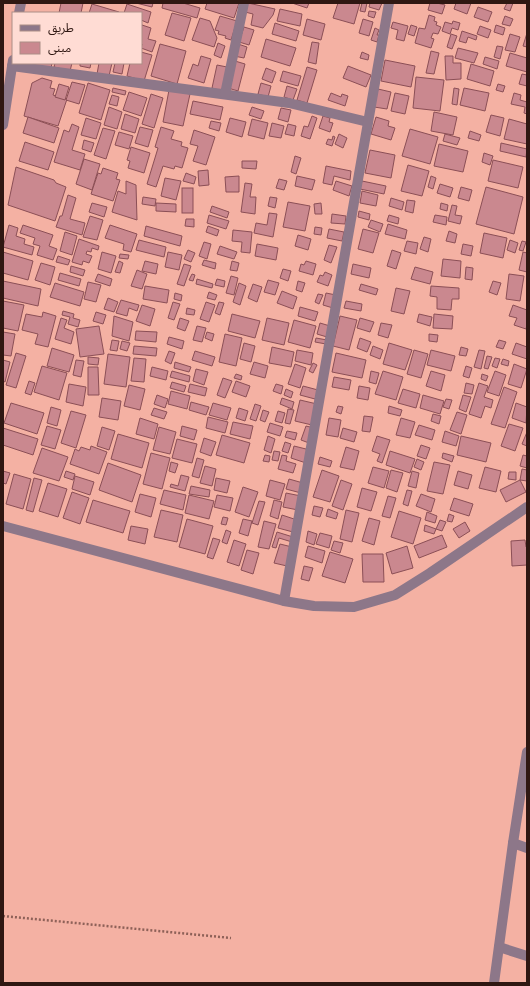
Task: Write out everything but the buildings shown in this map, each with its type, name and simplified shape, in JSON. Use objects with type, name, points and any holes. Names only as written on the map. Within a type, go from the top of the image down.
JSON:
[{"type":"street","points":[[224,94],[244,3]]},
{"type":"street","points":[[284,601],[389,3]]},
{"type":"street","points":[[3,125],[13,64]]},
{"type":"street","points":[[20,64],[289,103],[368,122]]},
{"type":"street","points":[[3,526],[284,601],[314,606],[354,607],[395,595],[527,507]]},
{"type":"street","points":[[494,983],[527,752]]},
{"type":"street","points":[[513,843],[527,848]]},
{"type":"street","points":[[498,947],[527,956]]},
{"type":"path","points":[[3,916],[232,938]]}]
